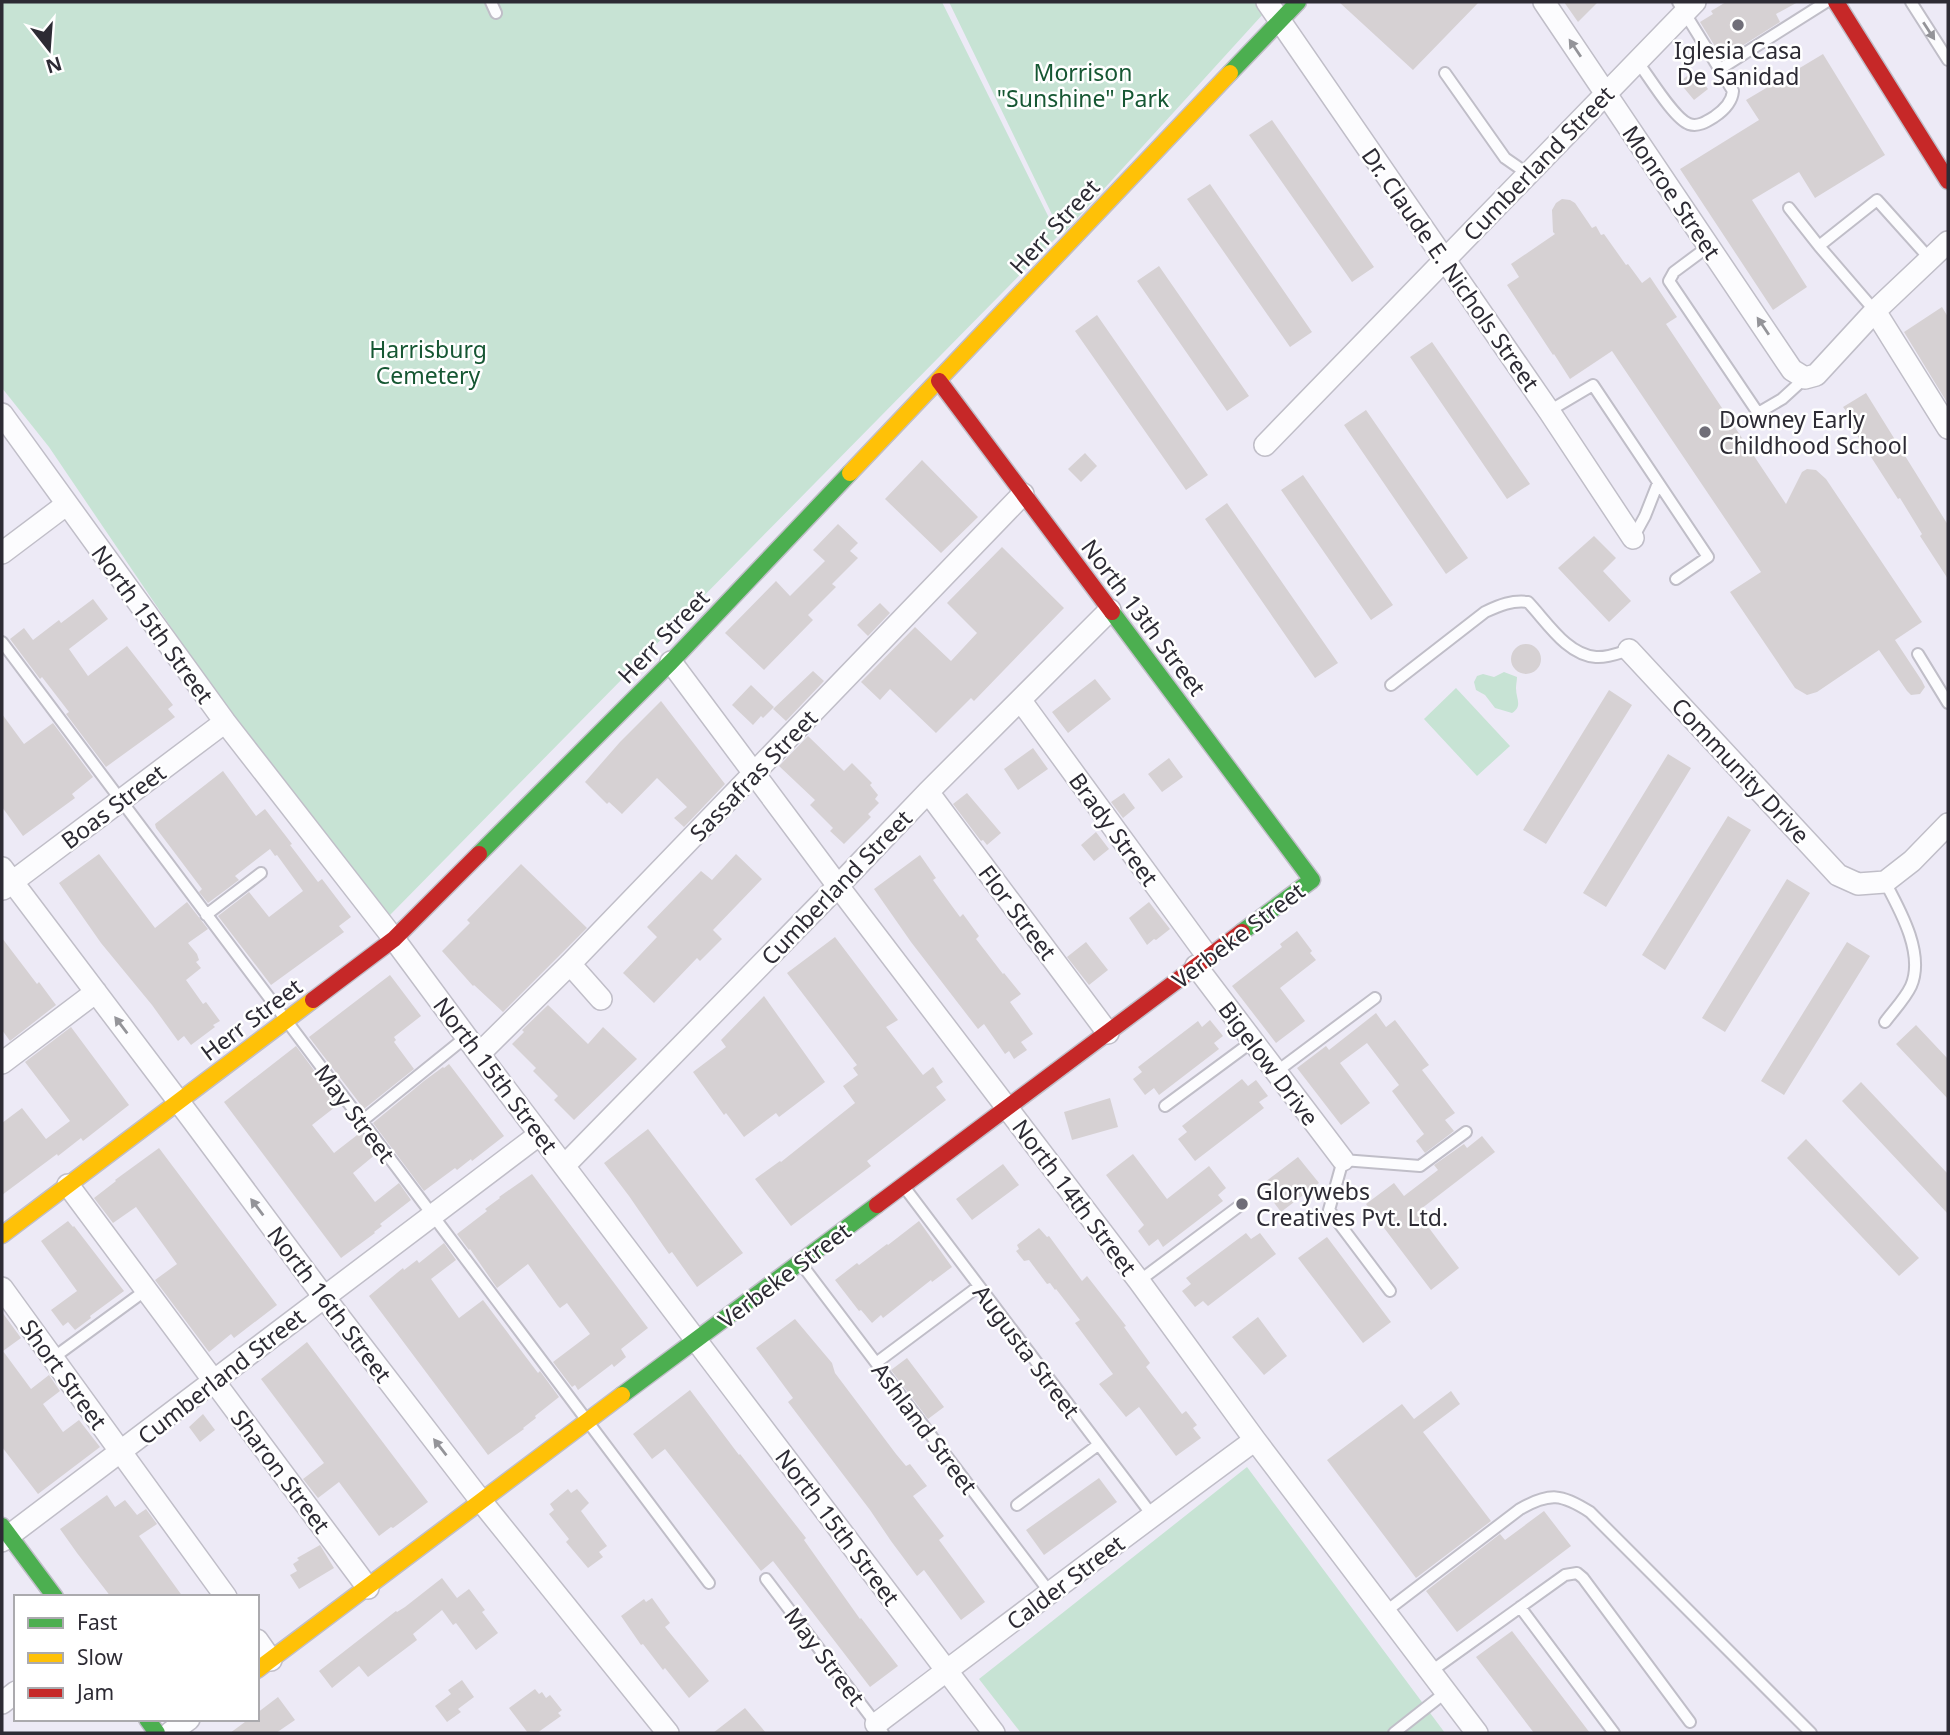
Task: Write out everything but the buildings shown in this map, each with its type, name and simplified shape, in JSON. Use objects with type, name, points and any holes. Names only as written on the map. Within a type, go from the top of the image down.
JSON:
[{"type":"main road","name":"Herr Street","points":[[2,1235],[394,939],[671,662],[1298,2]]},
{"type":"main road","points":[[1836,2],[1948,181]]},
{"type":"main road","name":"North 13th Street","points":[[939,380],[1312,880]]},
{"type":"main road","name":"Verbeke Street","points":[[264,1665],[1312,880]]},
{"type":"main road","points":[[4,1534],[53,1595]]},
{"type":"street","name":"Dr. Claude E. Nichols Street","points":[[1267,2],[1549,411],[1633,538]]},
{"type":"street","name":"Monroe Street","points":[[1544,2],[1792,370],[1805,378]]},
{"type":"street","name":"Cumberland Street","points":[[1265,445],[1606,94],[1686,5]]},
{"type":"street","points":[[1805,378],[1816,375],[1875,311],[1948,242]]},
{"type":"street","points":[[1875,311],[1948,428]]},
{"type":"street","name":"North 15th Street","points":[[2,414],[225,722],[394,939],[995,1733]]},
{"type":"street","name":"Sassafras Street","points":[[473,1045],[570,964],[1023,494]]},
{"type":"street","points":[[2,553],[67,504]]},
{"type":"street","name":"Cumberland Street","points":[[564,1166],[928,792],[1110,610]]},
{"type":"street","name":"Community Drive","points":[[1629,650],[1838,875],[1858,884],[1885,882]]},
{"type":"street","name":"North 14th Street","points":[[671,662],[1477,1733]]},
{"type":"street","name":"Brady Street","points":[[1020,701],[1202,961]]},
{"type":"street","name":"Boas Street","points":[[5,880],[120,800],[225,722]]},
{"type":"street","name":"Flor Street","points":[[928,792],[1108,1033]]},
{"type":"street","points":[[1885,882],[1912,860],[1948,824]]},
{"type":"street","name":"North 16th Street","points":[[5,880],[96,992],[324,1297],[481,1501],[668,1733]]},
{"type":"street","name":"Bigelow Drive","points":[[1202,961],[1253,1041],[1343,1160]]},
{"type":"street","points":[[570,964],[601,999]]},
{"type":"street","points":[[2,1063],[96,992]]},
{"type":"street","name":"Cumberland Street","points":[[4,1534],[121,1452],[540,1134]]},
{"type":"street","name":"Sharon Street","points":[[68,1185],[368,1588]]},
{"type":"street","name":"Short Street","points":[[2,1288],[225,1595]]},
{"type":"street","name":"Calder Street","points":[[880,1729],[947,1671],[1255,1440]]},
{"type":"street","points":[[259,1647],[264,1665]]},
{"type":"street","points":[[170,1733],[187,1721]]},
{"type":"lane","points":[[1720,69],[1826,2]]},
{"type":"lane","points":[[1911,2],[1948,60]]},
{"type":"lane","points":[[1637,61],[1678,118],[1690,124],[1702,124],[1729,102],[1733,92],[1686,5]]},
{"type":"lane","points":[[1445,73],[1505,158],[1528,174]]},
{"type":"lane","points":[[1819,246],[1877,200],[1930,259]]},
{"type":"lane","points":[[1789,208],[1875,311]]},
{"type":"lane","points":[[1709,246],[1674,272],[1669,281],[1758,414],[1782,399],[1805,378]]},
{"type":"lane","points":[[1549,411],[1593,385],[1708,558],[1676,579]]},
{"type":"lane","points":[[1633,538],[1658,483]]},
{"type":"lane","points":[[1391,685],[1485,612],[1502,604],[1518,601],[1528,602],[1566,643],[1584,655],[1600,657],[1629,650]]},
{"type":"lane","name":"May Street","points":[[2,642],[709,1583]]},
{"type":"lane","points":[[1918,653],[1948,703]]},
{"type":"lane","points":[[206,915],[261,873]]},
{"type":"lane","points":[[1885,882],[1904,918],[1915,958],[1911,986],[1885,1023]]},
{"type":"lane","points":[[1276,1072],[1375,998]]},
{"type":"lane","points":[[1166,1106],[1253,1041]]},
{"type":"lane","points":[[362,1121],[473,1045]]},
{"type":"lane","points":[[1390,1291],[1329,1210],[1343,1160],[1420,1166],[1466,1132]]},
{"type":"lane","name":"Augusta Street","points":[[903,1186],[1152,1516]]},
{"type":"lane","points":[[1139,1281],[1242,1204]]},
{"type":"lane","name":"Ashland Street","points":[[800,1263],[1051,1594]]},
{"type":"lane","points":[[876,1363],[979,1286]]},
{"type":"lane","points":[[52,1358],[146,1290]]},
{"type":"lane","points":[[1017,1505],[1098,1445]]},
{"type":"lane","points":[[1385,1612],[1520,1509],[1536,1500],[1551,1497],[1571,1500],[1590,1512],[1811,1733]]},
{"type":"lane","points":[[1430,1672],[1565,1575],[1577,1573],[1690,1722]]},
{"type":"lane","name":"May Street","points":[[766,1579],[880,1729]]},
{"type":"lane","points":[[1520,1607],[1614,1733]]},
{"type":"lane","points":[[1394,1733],[1446,1692]]},
{"type":"lane","points":[[1406,1723],[1414,1733]]},
{"type":"green space","name":"Harrisburg Cemetery","points":[[2,2],[942,2],[1058,236],[390,915],[252,747],[49,447],[2,388]]},
{"type":"green space","name":"Morrison \"Sunshine\" Park","points":[[949,2],[1257,2],[1264,13],[1062,235]]},
{"type":"green space","points":[[1504,672],[1517,677],[1518,705],[1512,713],[1495,708],[1485,695],[1476,690],[1474,682],[1477,676],[1483,674],[1494,677]]},
{"type":"green space","points":[[1456,688],[1510,746],[1477,776],[1424,719]]},
{"type":"green space","points":[[1247,1467],[1445,1733],[1021,1733],[979,1679]]},
{"type":"traffic: fast","points":[[1230,73],[1298,2]]},
{"type":"traffic: fast","points":[[479,854],[671,662],[850,473]]},
{"type":"traffic: fast","points":[[1112,612],[1312,880],[1242,932]]},
{"type":"traffic: fast","points":[[622,1395],[877,1205]]},
{"type":"traffic: fast","points":[[2,1526],[54,1595]]},
{"type":"traffic: fast","points":[[148,1721],[157,1733]]},
{"type":"traffic: slow","points":[[850,473],[1230,73]]},
{"type":"traffic: slow","points":[[2,1235],[313,1000]]},
{"type":"traffic: slow","points":[[259,1668],[622,1395]]},
{"type":"traffic: jam","points":[[1836,2],[1948,181]]},
{"type":"traffic: jam","points":[[939,381],[1112,612]]},
{"type":"traffic: jam","points":[[313,1000],[394,939],[479,854]]},
{"type":"traffic: jam","points":[[877,1205],[1242,932]]},
{"type":"place","name":"Iglesia Casa De Sanidad","points":[[1738,25]]},
{"type":"place","name":"Downey Early Childhood School","points":[[1705,432]]},
{"type":"place","name":"Glorywebs Creatives Pvt. Ltd.","points":[[1242,1204]]}]
